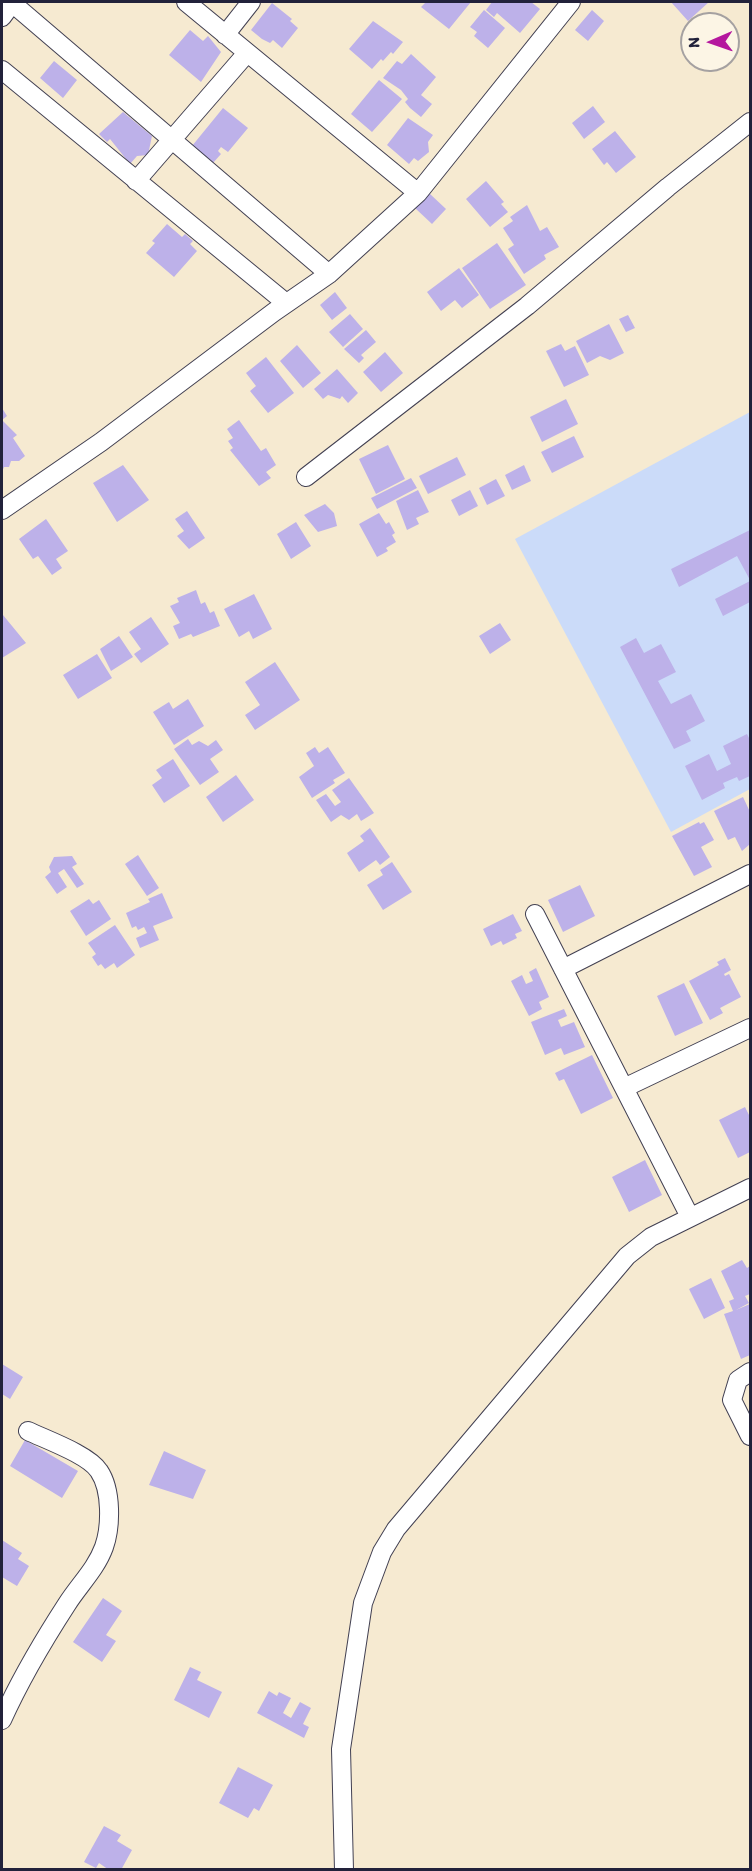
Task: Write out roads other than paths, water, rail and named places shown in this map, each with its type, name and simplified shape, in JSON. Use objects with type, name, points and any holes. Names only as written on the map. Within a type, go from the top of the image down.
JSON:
[{"type":"street","points":[[186,2],[417,193]]},
{"type":"street","points":[[225,35],[251,2]]},
{"type":"street","points":[[2,510],[101,442],[286,303],[329,274],[417,193],[571,2]]},
{"type":"street","points":[[9,7],[170,138],[329,274]]},
{"type":"street","points":[[136,181],[170,138],[247,53]]},
{"type":"street","points":[[2,70],[286,303]]},
{"type":"street","points":[[306,477],[527,306],[668,187],[750,122]]},
{"type":"street","points":[[563,969],[750,874]]},
{"type":"street","points":[[535,914],[690,1218]]},
{"type":"street","points":[[624,1088],[750,1028]]},
{"type":"street","points":[[344,1869],[341,1749],[363,1603],[382,1552],[396,1529],[617,1266],[651,1237],[749,1193]]},
{"type":"street","points":[[750,1372],[738,1380],[732,1392],[734,1407],[750,1436]]},
{"type":"street","points":[[2,1720],[46,1637],[96,1565],[107,1538],[108,1507],[103,1479],[98,1469],[28,1431]]}]
